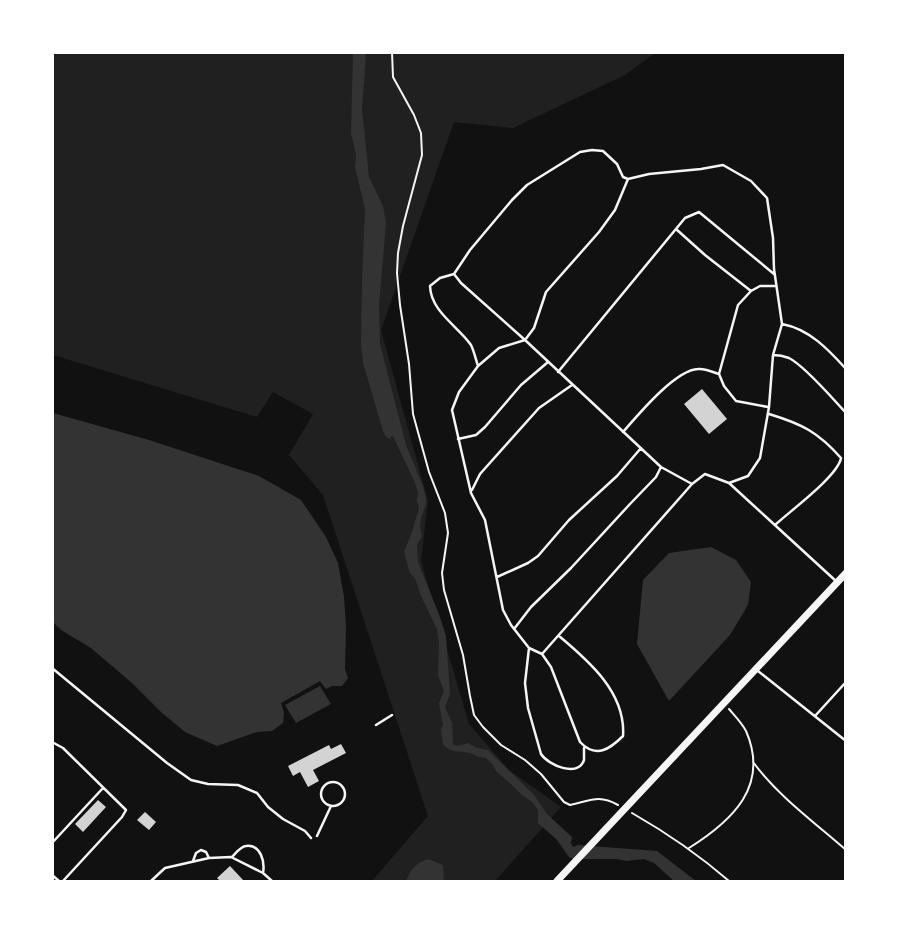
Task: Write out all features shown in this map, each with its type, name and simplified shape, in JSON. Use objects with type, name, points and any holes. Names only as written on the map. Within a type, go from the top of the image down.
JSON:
[{"type":"main road","points":[[557,881],[845,573]]},
{"type":"lane","points":[[478,366],[472,346],[436,306],[430,286],[440,278],[454,274],[470,250],[527,185],[580,152],[592,150],[603,151],[617,164],[623,177],[628,179],[723,165],[751,181],[766,198],[782,324],[773,355],[769,407],[760,457],[748,476],[729,483]]},
{"type":"lane","points":[[559,636],[579,653],[613,692],[624,722],[623,736],[606,750],[595,751],[584,747],[580,742],[551,667],[542,654],[529,648],[503,610],[485,520],[471,493],[452,410],[459,392],[478,366],[499,348],[525,340],[534,328],[546,292],[600,232],[615,210],[628,179]]},
{"type":"lane","points":[[558,372],[685,218],[699,212],[774,274]]},
{"type":"lane","points":[[676,229],[751,291]]},
{"type":"lane","points":[[454,274],[661,467],[692,484]]},
{"type":"lane","points":[[769,407],[736,401],[724,386],[719,374],[738,305],[760,286],[776,286]]},
{"type":"lane","points":[[782,324],[807,333],[845,369]]},
{"type":"lane","points":[[773,355],[787,357],[796,362],[845,412]]},
{"type":"lane","points":[[458,439],[476,435],[521,385],[548,362]]},
{"type":"lane","points":[[623,432],[670,383],[688,372],[697,369],[719,374]]},
{"type":"lane","points":[[471,493],[480,474],[539,408],[572,385]]},
{"type":"lane","points":[[767,414],[795,422],[818,435],[841,458],[840,465]]},
{"type":"lane","points":[[498,578],[538,556],[569,520],[617,476],[641,448]]},
{"type":"lane","points":[[775,525],[822,484],[845,458]]},
{"type":"lane","points":[[514,629],[531,607],[656,477],[661,467]]},
{"type":"lane","points":[[542,654],[692,484],[705,474],[729,483],[837,582]]},
{"type":"lane","points":[[529,648],[526,695],[541,754],[555,766],[573,768],[581,765],[584,747]]},
{"type":"lane","points":[[52,668],[191,780],[208,784],[238,785],[257,793],[268,807],[305,831],[311,838]]},
{"type":"lane","points":[[755,669],[845,741]]},
{"type":"lane","points":[[815,716],[845,682]]},
{"type":"lane","points":[[376,725],[392,715]]},
{"type":"lane","points":[[52,742],[63,748],[126,810],[61,881],[52,875]]},
{"type":"lane","points":[[317,836],[331,806],[341,802],[345,795],[342,787],[336,783],[328,783],[321,792],[324,802],[331,806]]},
{"type":"lane","points":[[52,843],[103,788]]},
{"type":"lane","points":[[231,857],[247,845],[254,848],[261,853],[264,865],[262,873]]},
{"type":"lane","points":[[193,861],[196,853],[201,850],[206,852],[209,858]]},
{"type":"lane","points":[[151,881],[165,868],[209,858],[231,857],[272,881]]},
{"type":"path","points":[[392,52],[393,77],[421,133],[422,155],[398,253],[397,274],[409,364],[412,414],[429,472],[445,513],[448,533],[442,573],[444,590],[463,655],[474,715],[501,745],[541,774],[564,803],[570,806],[592,799]]},
{"type":"path","points":[[689,849],[714,833],[740,804],[753,779],[752,754],[745,730],[725,702]]},
{"type":"path","points":[[752,761],[785,797],[845,850]]},
{"type":"path","points":[[663,830],[729,881]]},
{"type":"shaded area","points":[[52,53],[655,53],[625,75],[513,128],[454,122],[381,330],[428,501],[421,561],[469,724],[509,770],[561,807],[495,881],[372,881],[428,816],[323,495],[289,455],[313,414],[273,392],[257,417],[53,355]]},
{"type":"shaded area","points":[[353,53],[366,53],[362,109],[369,177],[383,206],[386,223],[379,306],[380,344],[406,445],[426,498],[420,527],[422,536],[417,545],[418,562],[446,636],[450,694],[445,707],[452,723],[453,744],[457,746],[468,743],[488,750],[572,837],[573,847],[578,845],[657,851],[696,881],[674,881],[654,863],[644,859],[626,861],[569,857],[557,840],[538,823],[538,810],[532,802],[496,771],[486,758],[453,751],[443,744],[439,703],[444,691],[438,675],[437,629],[415,578],[410,573],[404,552],[419,508],[418,493],[393,436],[391,439],[386,437],[383,431],[363,363],[361,344],[365,209],[355,167],[356,155],[351,133]]},
{"type":"shaded area","points":[[53,413],[149,440],[259,476],[301,500],[326,537],[338,563],[344,597],[345,669],[348,678],[342,686],[326,689],[320,681],[281,703],[283,723],[272,731],[257,732],[217,746],[185,732],[91,648],[61,630],[53,622]]},
{"type":"shaded area","points":[[711,547],[736,560],[751,582],[748,605],[730,635],[669,701],[637,644],[643,580],[669,553]]},
{"type":"shaded area","points":[[320,686],[331,704],[296,723],[285,705]]},
{"type":"shaded area","points":[[428,859],[443,865],[443,881],[406,881],[414,867]]},
{"type":"building","points":[[702,389],[727,419],[709,434],[684,404]]},
{"type":"building","points":[[341,744],[346,753],[313,770],[319,781],[308,787],[300,772],[293,776],[288,766],[329,745],[331,749]]},
{"type":"building","points":[[98,800],[106,807],[83,832],[75,824]]},
{"type":"building","points":[[145,812],[156,822],[149,830],[137,820]]},
{"type":"building","points":[[230,866],[244,881],[217,881]]}]
